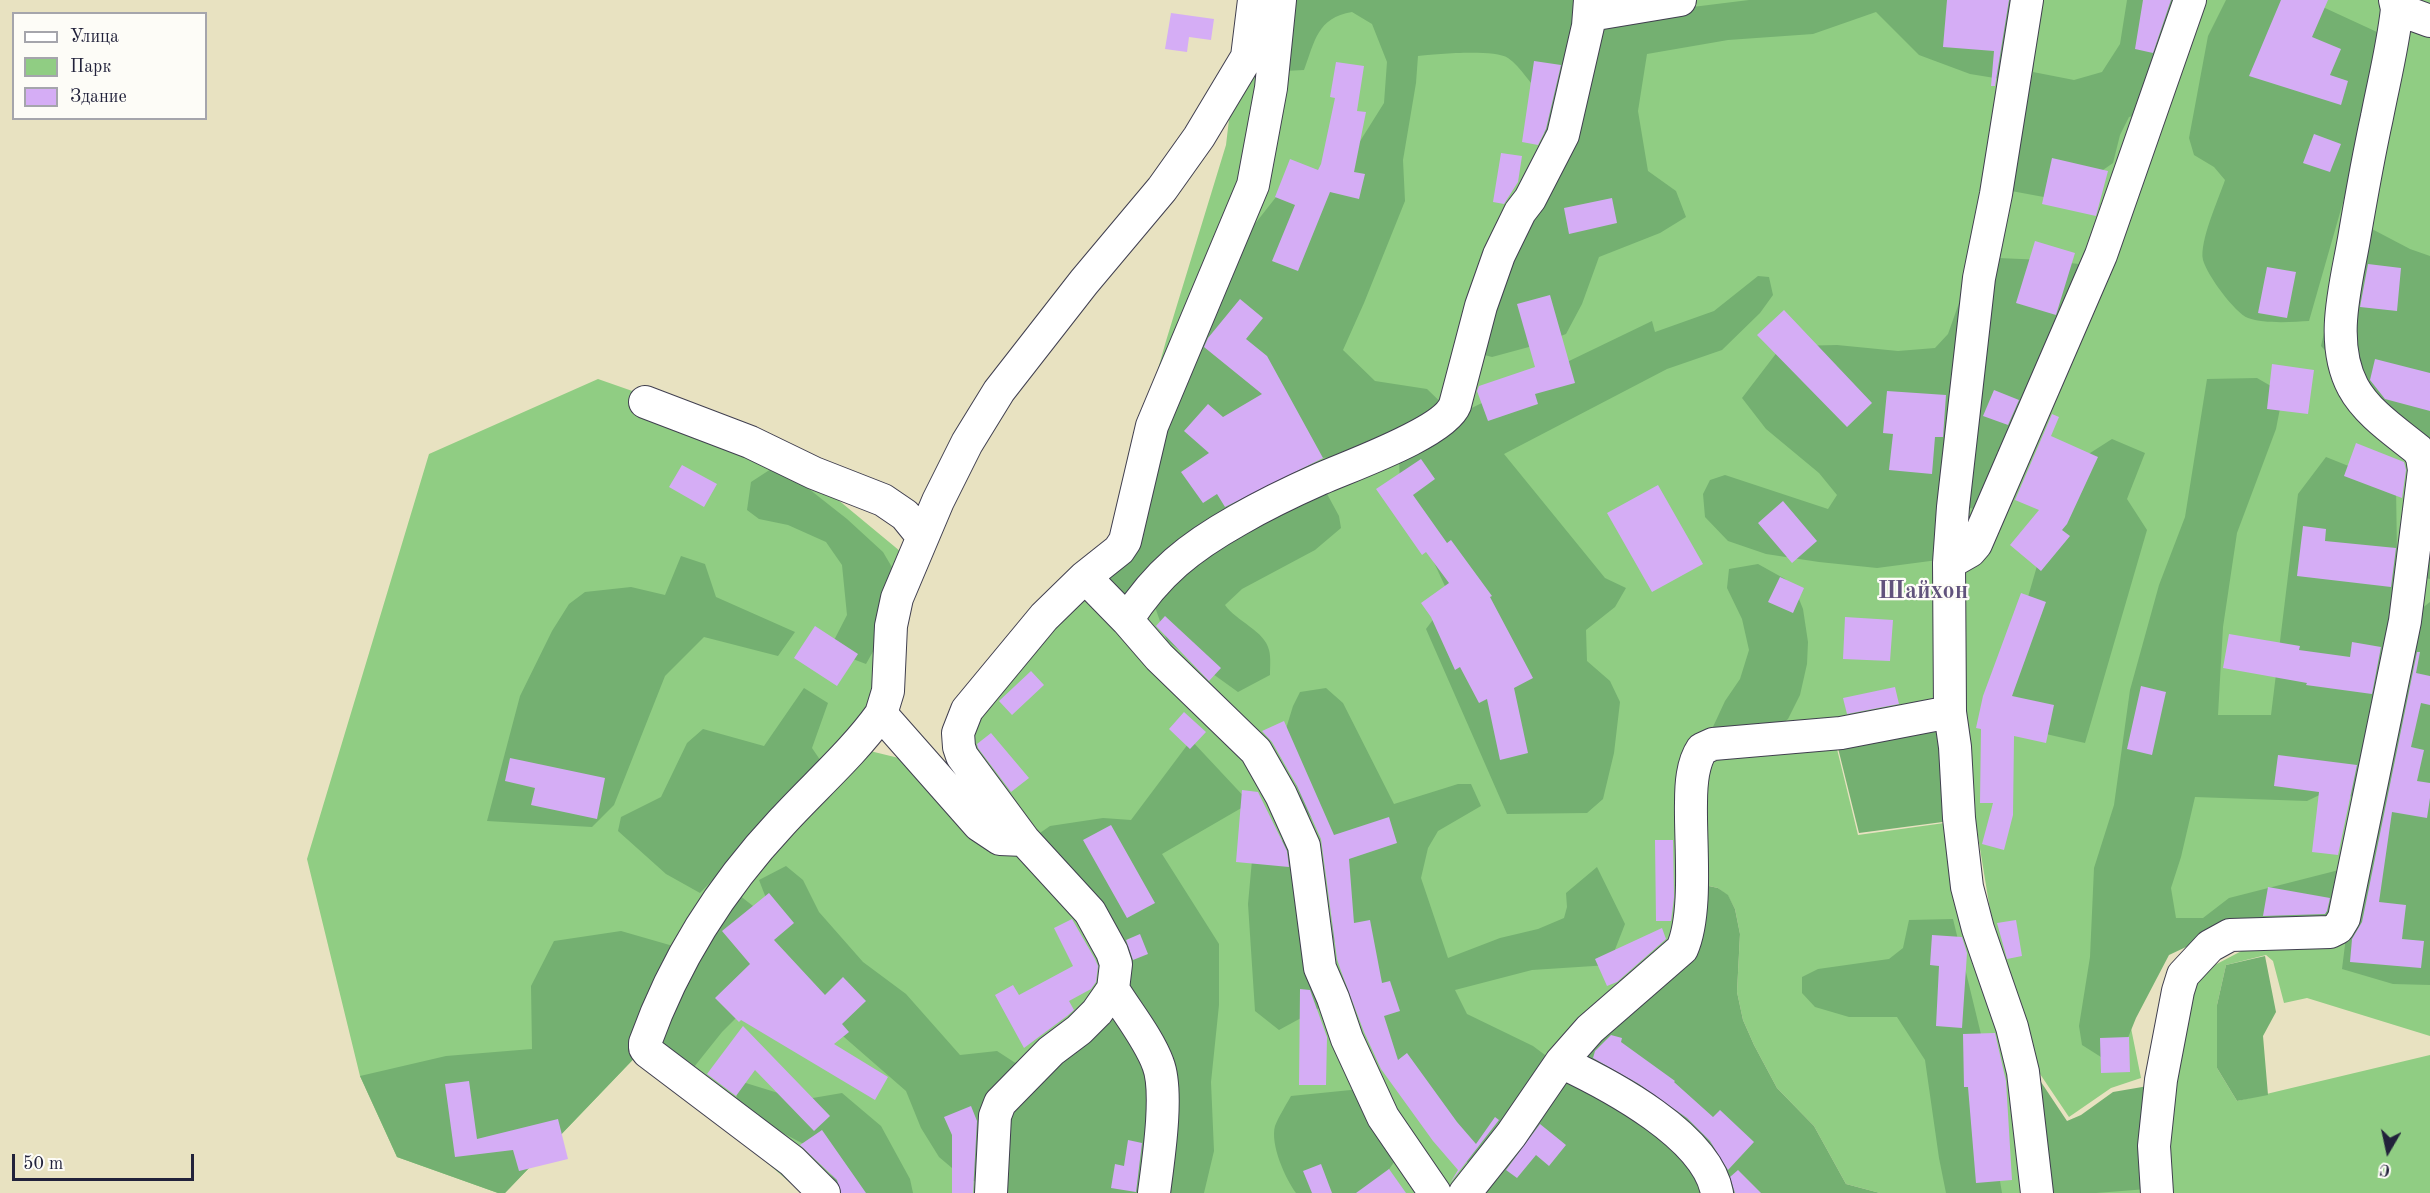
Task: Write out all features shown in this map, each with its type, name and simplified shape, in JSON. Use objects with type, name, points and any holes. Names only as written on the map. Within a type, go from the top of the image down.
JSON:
[{"type":"lane","points":[[1244,206],[1247,57],[1254,0]]},
{"type":"lane","points":[[991,1193],[995,1116],[1000,1103],[1051,1050],[1097,1012],[1113,989],[1116,968],[1115,959],[1090,912],[1024,840],[962,756],[958,734],[967,710],[1044,617],[1119,550],[1125,541],[1152,426],[1253,185],[1271,88],[1280,0]]},
{"type":"lane","points":[[1127,620],[1163,572],[1197,545],[1238,520],[1309,484],[1395,447],[1434,426],[1451,413],[1481,306],[1499,255],[1563,135],[1590,8],[1680,0]]},
{"type":"lane","points":[[2027,0],[1996,194],[1979,278],[1949,563],[1950,712],[1967,887],[2024,1072],[2037,1193]]},
{"type":"lane","points":[[1949,563],[1970,551],[1976,544],[2101,255],[2190,0]]},
{"type":"lane","points":[[2157,1193],[2154,1146],[2161,1080],[2183,975],[2210,946],[2230,935],[2330,932],[2338,928],[2346,907],[2405,621],[2424,470],[2422,457],[2418,450],[2372,411],[2353,388],[2345,364],[2341,340],[2344,296],[2365,175],[2394,35],[2396,5],[2430,21]]},
{"type":"lane","points":[[824,1193],[792,1161],[648,1052],[645,1045],[670,981],[688,946],[720,896],[779,824],[881,714],[888,691],[891,626],[901,584],[967,443],[999,391],[1084,282],[1162,189],[1203,129],[1247,57]]},
{"type":"lane","points":[[645,402],[750,442],[814,473],[883,500],[905,515],[922,536]]},
{"type":"lane","points":[[1085,578],[1127,620],[1159,657],[1256,751],[1281,795],[1304,846],[1320,969],[1347,1039],[1383,1117],[1436,1193]]},
{"type":"lane","points":[[1465,1193],[1511,1135],[1561,1062],[1590,1029],[1682,949],[1687,932],[1692,871],[1691,789],[1695,766],[1702,749],[1713,744],[1840,734],[1950,712]]},
{"type":"lane","points":[[881,714],[979,825],[1000,839],[1024,840]]},
{"type":"lane","points":[[1113,989],[1155,1056],[1160,1068],[1162,1080],[1161,1141],[1154,1193]]},
{"type":"lane","points":[[1561,1062],[1597,1079],[1645,1107],[1688,1144],[1708,1166],[1717,1193]]},
{"type":"green space","points":[[1243,0],[2430,0],[2430,1036],[2307,998],[2284,1003],[2273,961],[2266,955],[2226,965],[2217,1005],[2217,1068],[2237,1101],[2430,1055],[2430,1193],[2082,1193],[2145,1176],[2188,979],[2253,945],[2228,924],[2117,958],[2141,1078],[2111,1088],[2069,1117],[2038,1071],[2017,1075],[1975,818],[1955,560],[1953,558],[1962,720],[1706,742],[1690,931],[1470,1193],[802,1193],[720,1122],[647,1045],[505,1193],[498,1193],[397,1157],[360,1076],[307,859],[429,454],[598,379],[761,436],[918,566],[870,751],[907,760],[1002,839],[960,742],[1105,556],[1166,341],[1226,145]]},
{"type":"green space","points":[[1273,0],[1588,0],[1660,11],[1749,0],[2040,0],[2033,72],[2007,80],[1970,74],[1919,55],[1876,12],[1813,34],[1728,40],[1647,54],[1638,111],[1648,171],[1676,191],[1686,217],[1660,233],[1599,257],[1582,304],[1566,334],[1540,344],[1492,357],[1469,351],[1570,146],[1543,132],[1543,98],[1522,71],[1508,58],[1501,55],[1478,53],[1418,56],[1416,83],[1403,160],[1405,201],[1343,350],[1375,381],[1427,389],[1455,416],[1652,321],[1655,332],[1714,311],[1758,276],[1769,277],[1773,295],[1760,313],[1722,350],[1667,369],[1504,454],[1605,578],[1626,588],[1615,607],[1586,630],[1587,661],[1610,681],[1620,702],[1614,753],[1603,799],[1587,813],[1507,814],[1426,629],[1450,597],[1400,489],[1399,455],[1318,458],[1233,479],[1264,524],[1326,492],[1339,516],[1341,528],[1315,550],[1242,589],[1225,605],[1262,637],[1270,653],[1270,675],[1238,692],[1167,641],[1155,607],[1114,622],[1085,593],[1173,396],[1217,308],[1254,225],[1295,173],[1339,182],[1352,154],[1384,103],[1387,62],[1372,24],[1352,12],[1340,15],[1324,25],[1315,40],[1304,70],[1265,72]]},
{"type":"green space","points":[[2127,0],[2189,0],[2158,109],[2129,117],[2120,135],[2113,163],[2060,200],[2006,190],[2033,72],[2074,80],[2102,72],[2120,44]]},
{"type":"green space","points":[[2226,0],[2313,0],[2312,2],[2390,38],[2309,321],[2270,322],[2242,315],[2222,293],[2203,260],[2204,242],[2225,180],[2214,167],[2194,155],[2189,138],[2208,36]]},
{"type":"green space","points":[[2376,104],[2370,228],[2410,249],[2430,256],[2430,579],[2426,578],[2429,461],[2321,346]]},
{"type":"green space","points":[[1998,258],[2044,260],[2105,267],[1986,511],[1959,506],[1953,558],[1877,568],[1766,554],[1728,541],[1705,517],[1703,494],[1710,480],[1725,475],[1828,509],[1837,495],[1819,473],[1766,429],[1742,398],[1778,351],[1795,346],[1837,345],[1898,351],[1935,348],[1948,334],[1965,286]]},
{"type":"green space","points":[[2257,378],[2283,393],[2276,429],[2237,533],[2223,627],[2218,715],[2271,715],[2298,494],[2326,457],[2396,485],[2398,627],[2430,602],[2430,985],[2393,984],[2342,969],[2363,800],[2330,790],[2307,801],[2195,797],[2171,888],[2176,918],[2203,918],[2229,898],[2339,870],[2326,930],[2218,932],[2169,955],[2136,1018],[2119,1060],[2101,1057],[2082,1045],[2079,1026],[2090,957],[2094,868],[2114,805],[2130,690],[2159,585],[2185,517],[2207,379]]},
{"type":"green space","points":[[2112,439],[2145,453],[2127,499],[2147,530],[2085,743],[2007,725],[2021,621],[2062,471]]},
{"type":"green space","points":[[771,469],[795,478],[847,519],[883,552],[893,569],[880,639],[866,664],[829,650],[847,615],[842,565],[826,542],[788,525],[759,519],[747,510],[751,482]]},
{"type":"green space","points":[[681,556],[705,564],[716,597],[795,632],[778,656],[704,637],[665,676],[614,805],[592,827],[487,821],[520,696],[552,631],[569,604],[585,592],[631,587],[665,595]]},
{"type":"green space","points":[[1758,564],[1785,579],[1803,609],[1808,642],[1807,664],[1800,695],[1788,719],[1759,741],[1706,742],[1725,701],[1740,679],[1749,650],[1742,619],[1727,588],[1729,569]]},
{"type":"green space","points":[[804,688],[828,703],[812,748],[829,773],[762,828],[700,893],[666,874],[618,831],[621,817],[661,797],[687,743],[703,729],[764,746]]},
{"type":"green space","points":[[1326,688],[1343,703],[1394,804],[1458,784],[1471,784],[1481,806],[1438,831],[1428,848],[1421,878],[1448,958],[1500,938],[1538,929],[1564,918],[1567,907],[1566,893],[1597,867],[1625,924],[1609,965],[1532,970],[1455,990],[1467,1014],[1533,1046],[1561,1067],[1681,957],[1695,883],[1718,888],[1728,895],[1735,909],[1740,934],[1737,992],[1743,1020],[1754,1045],[1777,1088],[1814,1126],[1846,1184],[1880,1193],[1470,1193],[1469,1164],[1408,1091],[1370,1038],[1333,938],[1327,839],[1306,811],[1281,745],[1293,706],[1300,692]]},
{"type":"green space","points":[[1962,720],[1973,818],[1859,833],[1838,748]]},
{"type":"green space","points":[[1191,740],[1250,803],[1162,854],[1219,944],[1219,1005],[1211,1082],[1214,1151],[1204,1193],[995,1193],[996,1186],[965,1179],[939,1157],[921,1128],[906,1091],[836,1030],[745,1009],[722,1032],[682,1082],[646,1046],[505,1193],[498,1193],[397,1157],[360,1076],[446,1056],[532,1049],[531,986],[554,941],[621,931],[687,950],[739,895],[776,924],[759,880],[786,866],[803,880],[819,912],[863,962],[906,994],[960,1055],[997,1051],[1037,1077],[1118,959],[1024,844],[1050,826],[1103,818],[1131,820]]},
{"type":"green space","points":[[1708,743],[1837,749],[1858,835],[1973,819],[2023,1193],[1880,1193],[1846,1184],[1814,1126],[1777,1088],[1743,1020],[1737,992],[1740,934],[1735,909],[1728,896],[1718,888],[1696,883]]},
{"type":"green space","points":[[1295,837],[1325,1005],[1279,1030],[1255,1011],[1248,904],[1253,849]]},
{"type":"green space","points":[[1953,919],[1987,1059],[1992,1133],[2002,1193],[1946,1193],[1925,1060],[1897,1017],[1849,1017],[1815,1007],[1802,993],[1802,977],[1818,969],[1889,959],[1903,948],[1909,920]]},
{"type":"green space","points":[[2265,956],[2276,1012],[2263,1036],[2268,1095],[2237,1101],[2217,1068],[2217,1005],[2226,965]]},
{"type":"green space","points":[[2035,1073],[2067,1121],[2081,1115],[2113,1092],[2148,1086],[2147,1189],[2096,1193],[2030,1193]]},
{"type":"green space","points":[[736,1080],[801,1100],[842,1093],[881,1126],[910,1179],[913,1193],[839,1193],[840,1190],[817,1151],[737,1109]]},
{"type":"green space","points":[[1371,1088],[1402,1151],[1372,1193],[1296,1193],[1280,1161],[1274,1133],[1275,1126],[1291,1096]]},
{"type":"building","points":[[1947,0],[2009,0],[1995,86],[1991,86],[1994,51],[1943,47]]},
{"type":"building","points":[[2143,0],[2171,0],[2153,53],[2135,49]]},
{"type":"building","points":[[2281,0],[2328,0],[2312,37],[2341,49],[2330,75],[2348,81],[2341,105],[2249,76]]},
{"type":"building","points":[[1171,13],[1214,19],[1211,40],[1189,37],[1187,52],[1165,49]]},
{"type":"building","points":[[1534,61],[1561,65],[1546,129],[1538,145],[1522,142]]},
{"type":"building","points":[[1336,62],[1364,66],[1357,111],[1366,112],[1354,172],[1365,174],[1359,199],[1330,192],[1298,271],[1272,261],[1295,205],[1275,197],[1290,159],[1318,170],[1321,164],[1335,98],[1330,97]]},
{"type":"building","points":[[2314,134],[2341,144],[2330,172],[2303,163]]},
{"type":"building","points":[[1501,153],[1522,156],[1518,182],[1504,204],[1493,202]]},
{"type":"building","points":[[2052,158],[2108,171],[2096,216],[2042,204]]},
{"type":"building","points":[[1612,198],[1617,223],[1569,234],[1564,208]]},
{"type":"building","points":[[2035,241],[2075,253],[2056,315],[2016,303]]},
{"type":"building","points":[[2368,264],[2401,268],[2397,311],[2360,307]]},
{"type":"building","points":[[2267,267],[2296,272],[2287,318],[2258,313]]},
{"type":"building","points":[[1550,295],[1575,383],[1535,394],[1538,404],[1488,421],[1477,391],[1479,386],[1535,367],[1517,304]]},
{"type":"building","points":[[1240,299],[1263,318],[1246,339],[1267,356],[1323,458],[1225,507],[1217,494],[1203,503],[1181,472],[1209,453],[1184,431],[1208,404],[1223,417],[1262,394],[1204,347],[1208,338]]},
{"type":"building","points":[[1784,310],[1872,403],[1847,427],[1757,335]]},
{"type":"building","points":[[2375,359],[2430,373],[2430,411],[2385,399],[2370,380]]},
{"type":"building","points":[[2272,364],[2314,370],[2308,414],[2267,409]]},
{"type":"building","points":[[1994,390],[2019,400],[2008,425],[1983,416]]},
{"type":"building","points":[[1887,391],[1946,395],[1943,437],[1935,437],[1932,474],[1889,470],[1893,434],[1883,433]]},
{"type":"building","points":[[2052,414],[2059,417],[2051,436],[2098,457],[2067,524],[2062,530],[2070,536],[2041,571],[2010,545],[2039,510],[2015,500]]},
{"type":"building","points":[[2356,443],[2404,462],[2406,470],[2402,498],[2344,476]]},
{"type":"building","points":[[1421,459],[1435,479],[1413,495],[1447,543],[1451,540],[1492,596],[1490,597],[1533,678],[1514,688],[1528,753],[1500,760],[1487,699],[1479,703],[1460,667],[1455,670],[1431,617],[1421,603],[1449,583],[1426,552],[1422,555],[1376,489]]},
{"type":"building","points":[[682,465],[717,484],[704,507],[669,487]]},
{"type":"building","points":[[1658,485],[1703,564],[1652,592],[1607,513]]},
{"type":"building","points":[[1783,501],[1817,541],[1792,563],[1758,523]]},
{"type":"building","points":[[2303,526],[2326,529],[2325,541],[2396,548],[2391,587],[2297,576]]},
{"type":"building","points":[[1780,577],[1804,588],[1793,613],[1768,602]]},
{"type":"building","points":[[2021,593],[2046,602],[2012,696],[2054,705],[2046,743],[2014,736],[2013,815],[2004,850],[1982,844],[1993,803],[1980,803],[1981,729],[1976,728],[1983,696]]},
{"type":"building","points":[[1165,616],[1221,668],[1209,681],[1156,626]]},
{"type":"building","points":[[1845,617],[1893,620],[1890,661],[1843,659]]},
{"type":"building","points":[[815,626],[858,654],[837,686],[794,658]]},
{"type":"building","points":[[2229,634],[2300,646],[2299,650],[2350,657],[2352,642],[2381,647],[2372,694],[2306,685],[2307,683],[2223,668]]},
{"type":"building","points":[[2417,652],[2420,652],[2416,673],[2430,676],[2430,705],[2421,703],[2411,747],[2424,750],[2417,781],[2430,783],[2427,818],[2392,812],[2379,902],[2406,905],[2402,939],[2424,941],[2421,968],[2350,962],[2352,939],[2362,922]]},
{"type":"building","points":[[1031,671],[1044,685],[1012,715],[999,701]]},
{"type":"building","points":[[2141,686],[2166,692],[2152,755],[2127,749]]},
{"type":"building","points":[[1895,687],[1899,704],[1847,714],[1843,698]]},
{"type":"building","points":[[1184,712],[1206,732],[1190,749],[1169,729]]},
{"type":"building","points":[[1284,721],[1334,835],[1389,817],[1397,843],[1349,859],[1354,923],[1370,920],[1382,983],[1390,981],[1400,1011],[1384,1016],[1398,1060],[1407,1053],[1457,1122],[1476,1144],[1495,1117],[1499,1120],[1450,1183],[1458,1170],[1433,1141],[1381,1069],[1341,971],[1337,959],[1321,839],[1297,786],[1272,742],[1262,731]]},
{"type":"building","points":[[991,733],[1029,778],[1011,792],[978,748],[977,744]]},
{"type":"building","points":[[2278,755],[2357,765],[2338,855],[2312,852],[2319,792],[2274,786]]},
{"type":"building","points":[[510,758],[605,778],[597,819],[531,805],[535,788],[505,781]]},
{"type":"building","points":[[1242,790],[1258,792],[1287,851],[1289,867],[1236,862]]},
{"type":"building","points":[[1111,825],[1155,903],[1127,918],[1083,840]]},
{"type":"building","points":[[1655,840],[1673,840],[1674,897],[1671,921],[1656,921]]},
{"type":"building","points":[[2268,887],[2330,898],[2327,911],[2325,914],[2263,916]]},
{"type":"building","points":[[769,893],[794,923],[774,940],[825,995],[843,977],[866,1001],[842,1024],[849,1032],[834,1044],[888,1077],[875,1100],[741,1020],[739,1022],[715,998],[750,964],[722,931]]},
{"type":"building","points":[[1072,919],[1098,966],[1096,982],[1091,989],[1069,1001],[1074,1010],[1024,1048],[995,995],[1013,985],[1019,995],[1073,966],[1054,928]]},
{"type":"building","points":[[2016,920],[2022,956],[2007,959],[1997,923]]},
{"type":"building","points":[[1662,928],[1666,939],[1617,982],[1607,986],[1595,959]]},
{"type":"building","points":[[1140,934],[1148,954],[1133,960],[1126,940]]},
{"type":"building","points":[[1932,935],[1962,937],[1967,953],[1962,1028],[1936,1026],[1939,966],[1930,965]]},
{"type":"building","points":[[1300,989],[1310,990],[1327,1037],[1326,1085],[1299,1085]]},
{"type":"building","points":[[743,1026],[830,1116],[814,1131],[755,1070],[736,1096],[707,1074]]},
{"type":"building","points":[[1995,1033],[2006,1081],[2012,1180],[1976,1183],[1968,1087],[1964,1087],[1963,1034]]},
{"type":"building","points":[[1611,1035],[1622,1038],[1621,1042],[1675,1081],[1713,1117],[1720,1110],[1754,1142],[1728,1170],[1710,1141],[1687,1118],[1639,1084],[1593,1058],[1595,1051]]},
{"type":"building","points":[[2129,1037],[2130,1072],[2101,1073],[2100,1038]]},
{"type":"building","points":[[469,1081],[477,1139],[558,1119],[568,1159],[519,1171],[513,1150],[455,1157],[445,1084]]},
{"type":"building","points":[[971,1106],[977,1121],[973,1193],[952,1193],[952,1135],[944,1117]]},
{"type":"building","points":[[1540,1124],[1566,1145],[1549,1166],[1536,1155],[1517,1178],[1506,1170]]},
{"type":"building","points":[[822,1130],[866,1193],[841,1193],[837,1180],[800,1145]]},
{"type":"building","points":[[1128,1140],[1142,1143],[1136,1192],[1111,1188],[1115,1164],[1124,1166]]},
{"type":"building","points":[[1321,1164],[1332,1193],[1312,1193],[1303,1171]]},
{"type":"building","points":[[1389,1169],[1406,1193],[1356,1193]]},
{"type":"building","points":[[1738,1170],[1761,1193],[1735,1193],[1730,1177]]},
{"type":"district","name":"Шайхон","points":[[1923,592]]}]
